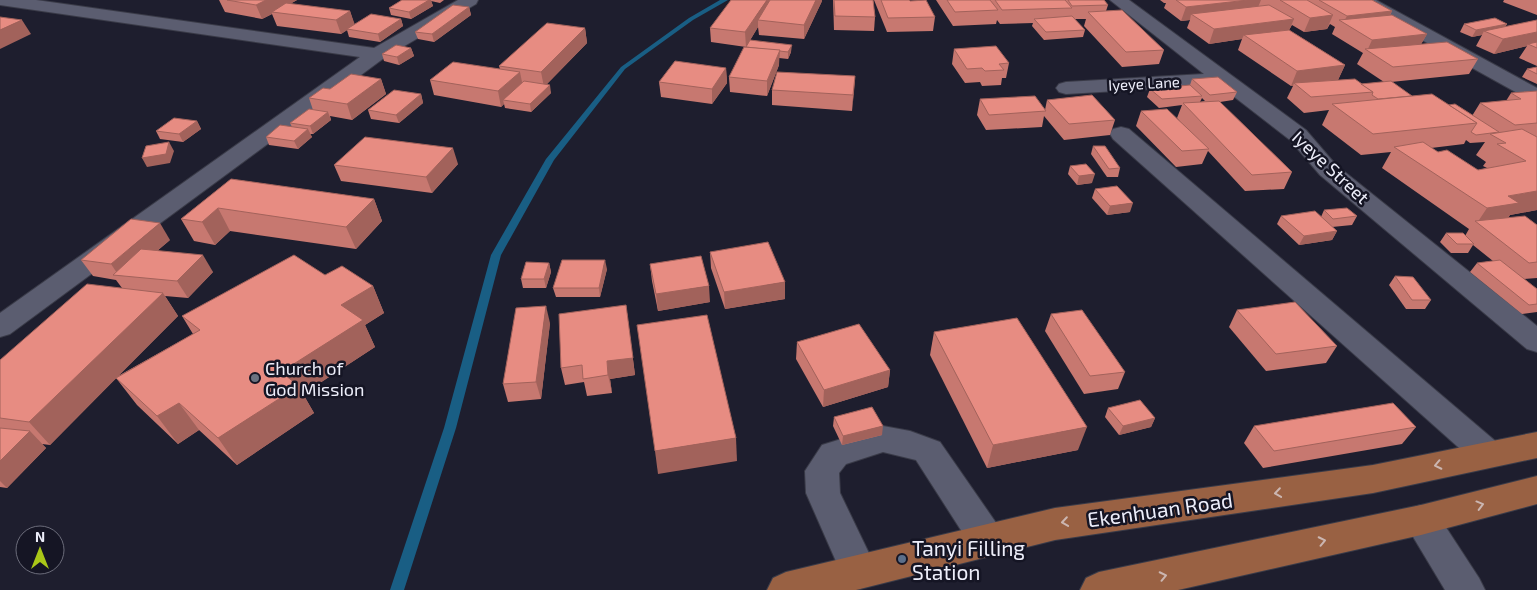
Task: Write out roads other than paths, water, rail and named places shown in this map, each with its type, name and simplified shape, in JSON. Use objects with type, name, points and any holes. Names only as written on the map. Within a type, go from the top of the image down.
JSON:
[{"type":"main road","name":"Ekenhuan Road","points":[[786,590],[1055,524],[1373,480],[1537,445]]},
{"type":"main road","points":[[1099,590],[1422,520],[1536,492]]},
{"type":"street","points":[[0,0],[377,54]]},
{"type":"street","points":[[0,327],[377,54],[470,0]]},
{"type":"street","name":"Iyeye Street","points":[[1118,0],[1298,135],[1328,170],[1537,342]]},
{"type":"street","points":[[1363,0],[1537,96]]},
{"type":"street","name":"Iyeye Lane","points":[[1066,88],[1223,79]]},
{"type":"street","points":[[1121,134],[1488,454]]},
{"type":"street","points":[[859,572],[823,493],[822,471],[834,454],[883,439],[910,444],[928,451],[988,540]]},
{"type":"street","points":[[1422,520],[1466,590]]},
{"type":"waterway","points":[[397,590],[450,428],[496,255],[550,159],[623,68],[691,19],[725,0]]},
{"type":"place","name":"Church of God Mission","points":[[255,378]]},
{"type":"place","name":"Tanyi Filling Station","points":[[902,559]]}]
